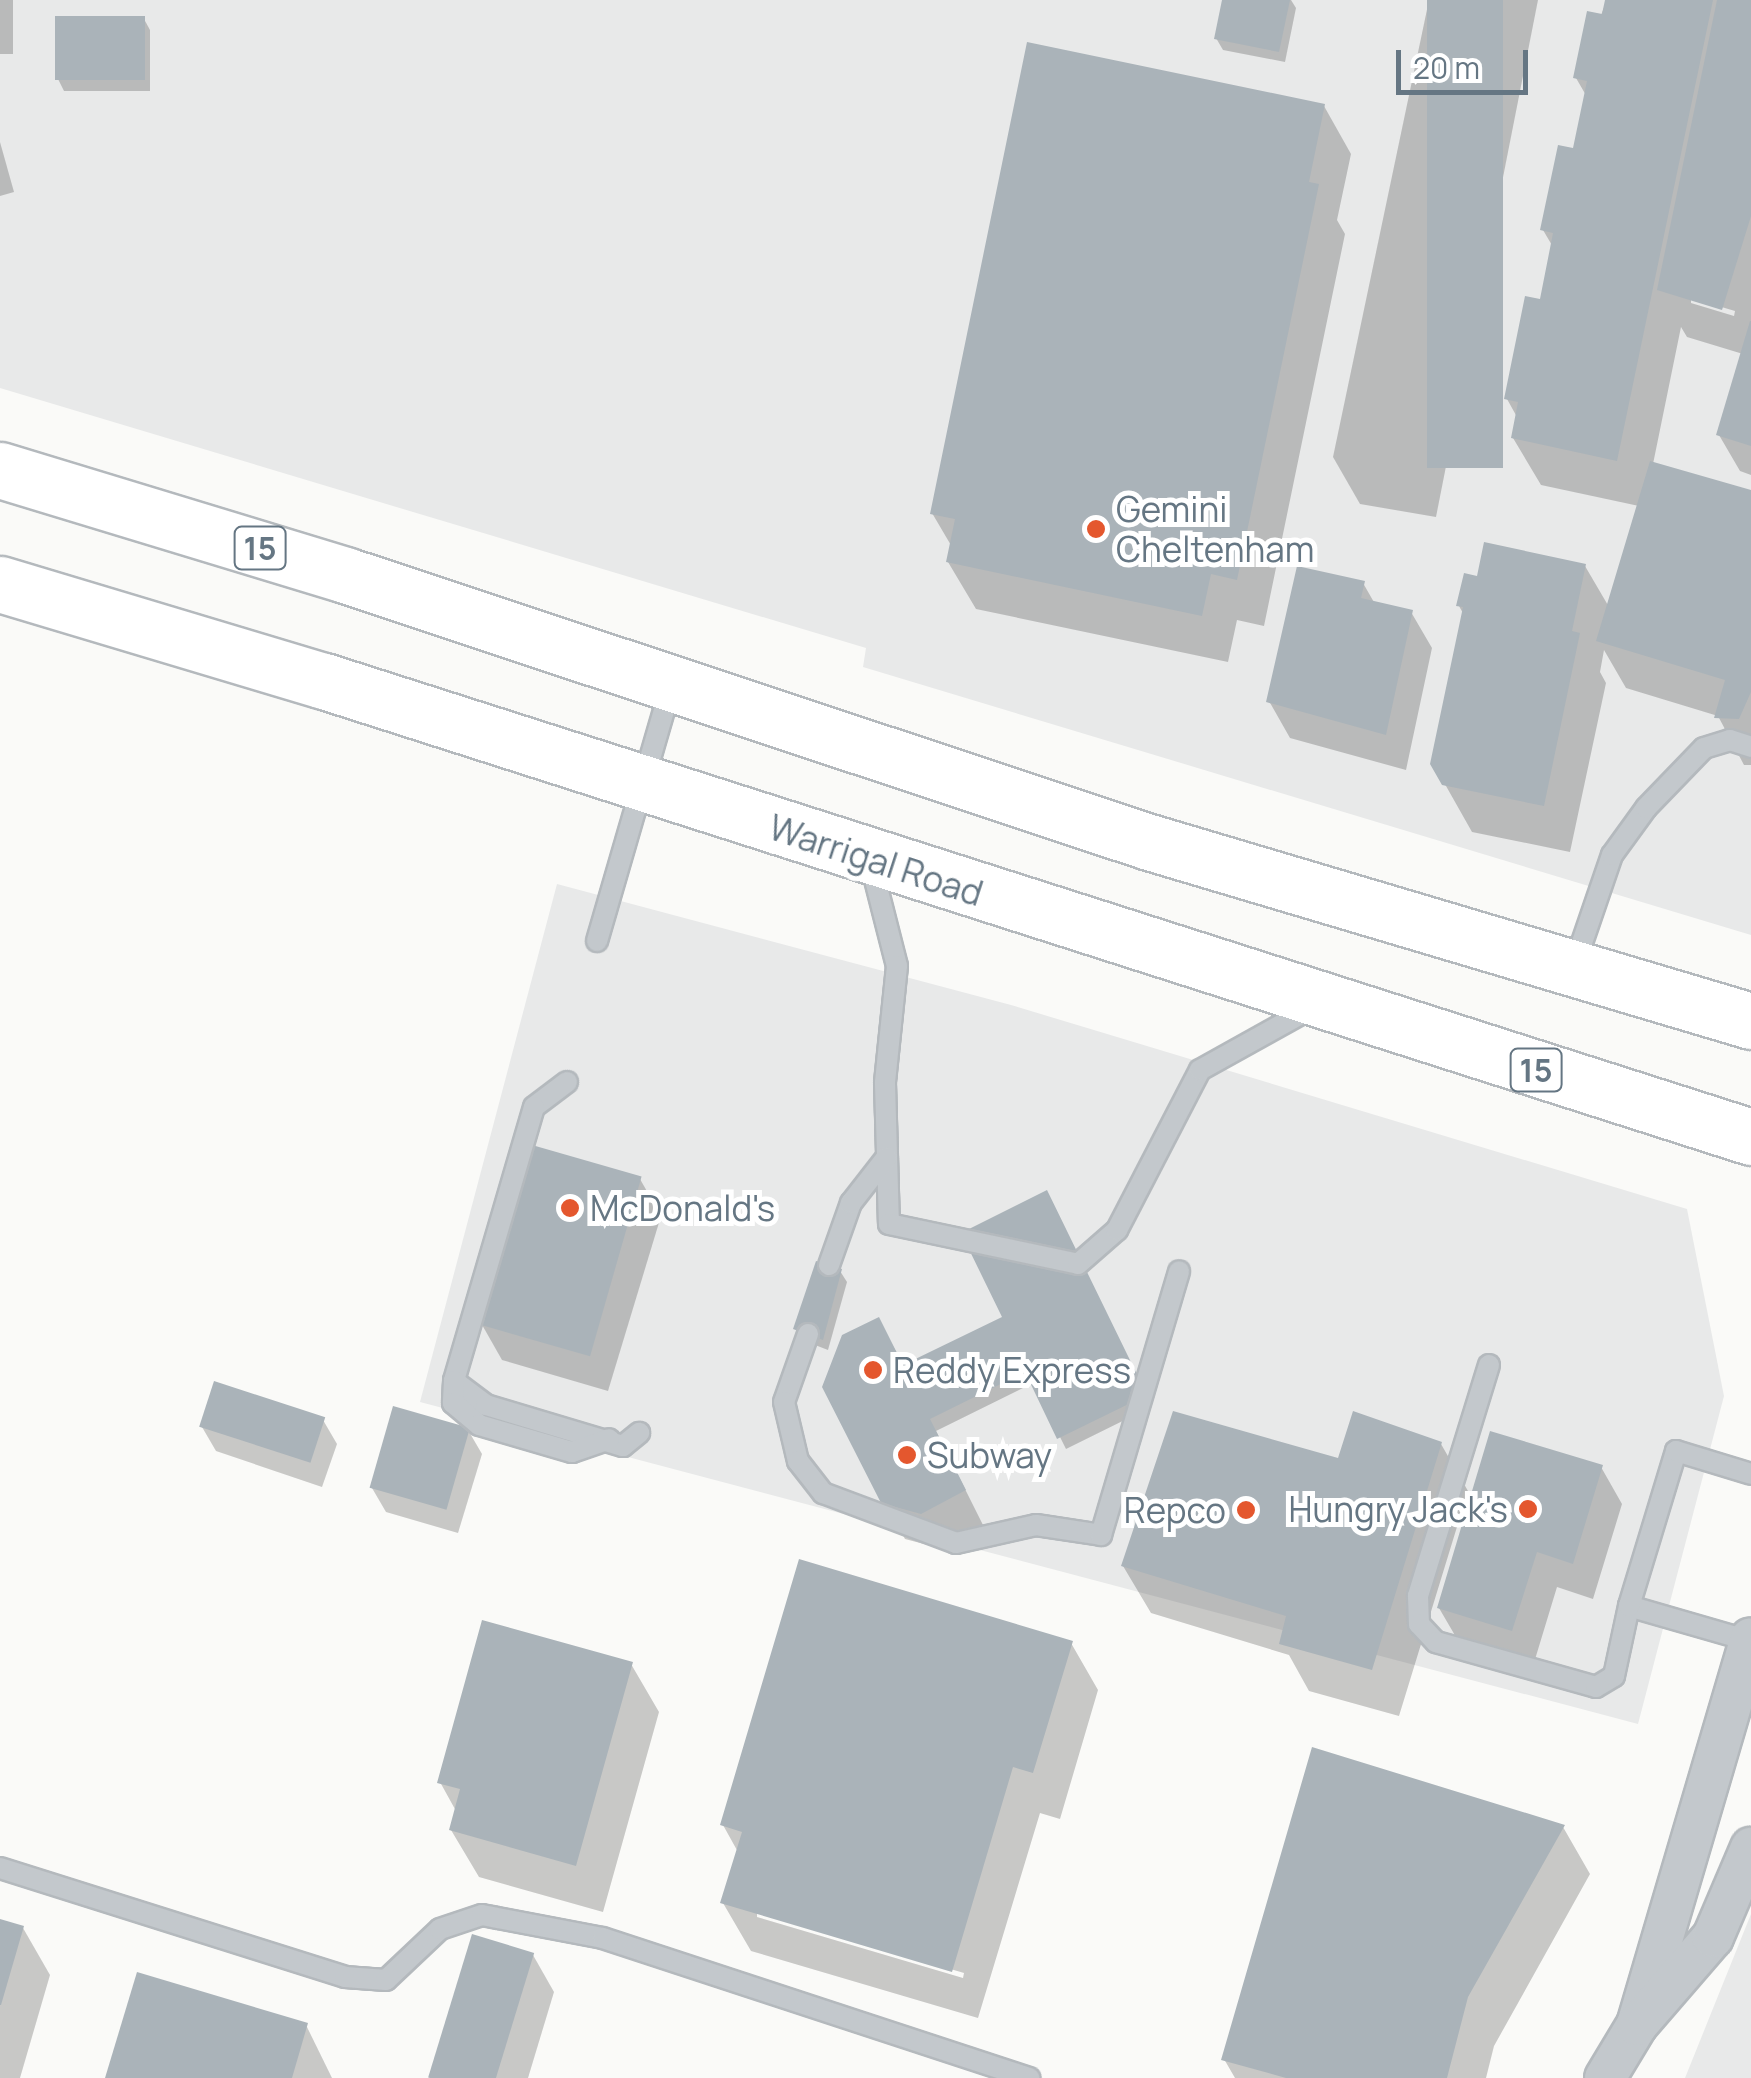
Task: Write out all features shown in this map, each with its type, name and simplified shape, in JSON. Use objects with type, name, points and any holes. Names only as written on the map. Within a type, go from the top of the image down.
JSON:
[{"type":"highway","name":"15","points":[[0,470],[672,683],[1149,842],[1751,1021]]},
{"type":"highway","name":"Warrigal Road","points":[[0,584],[642,784],[1748,1139]]},
{"type":"street","points":[[1637,2025],[1749,1650]]},
{"type":"street","points":[[1605,2078],[1637,2025],[1713,1937],[1751,1848]]},
{"type":"lane","points":[[597,941],[672,683]]},
{"type":"lane","points":[[1573,968],[1612,855],[1646,808],[1704,748],[1730,740],[1751,747]]},
{"type":"lane","points":[[870,858],[897,966],[885,1083],[889,1224],[1078,1264],[1117,1230],[1200,1070],[1321,1003]]},
{"type":"lane","points":[[567,1082],[534,1108],[454,1382],[486,1404],[623,1446],[638,1433]]},
{"type":"lane","points":[[829,1265],[850,1203],[886,1157]]},
{"type":"lane","points":[[808,1334],[784,1402],[798,1461],[823,1493],[956,1543],[1036,1525],[1102,1535],[1179,1271]]},
{"type":"lane","points":[[1489,1365],[1418,1596],[1419,1624],[1436,1642],[1596,1687],[1614,1676],[1629,1606],[1676,1451],[1751,1474]]},
{"type":"lane","points":[[1629,1606],[1749,1650]]},
{"type":"lane","points":[[0,1868],[345,1977],[386,1980],[440,1930],[482,1915],[603,1938],[1030,2078]]},
{"type":"shaded area","points":[[0,0],[1751,0],[1751,935],[863,667],[866,648],[0,388]]},
{"type":"shaded area","points":[[557,884],[1011,1005],[1687,1209],[1724,1396],[1638,1724],[420,1402]]},
{"type":"shaded area","points":[[1751,1914],[1751,2078],[1685,2078]]},
{"type":"building","points":[[1222,0],[1290,0],[1279,52],[1214,39]]},
{"type":"building","points":[[1427,0],[1503,0],[1503,468],[1427,468]]},
{"type":"building","points":[[1605,0],[1713,0],[1617,461],[1511,438],[1518,402],[1504,399],[1525,296],[1540,299],[1553,233],[1540,230],[1558,145],[1573,148],[1587,81],[1573,78],[1587,11],[1602,14]]},
{"type":"building","points":[[1717,0],[1751,0],[1751,216],[1722,310],[1657,290]]},
{"type":"building","points":[[55,16],[145,16],[145,80],[55,80]]},
{"type":"building","points":[[1027,42],[1325,104],[1309,182],[1319,184],[1237,580],[1211,574],[1202,616],[946,562],[955,519],[930,514]]},
{"type":"building","points":[[1751,321],[1751,446],[1716,435]]},
{"type":"building","points":[[1650,461],[1751,490],[1751,692],[1739,719],[1714,718],[1725,680],[1596,641]]},
{"type":"building","points":[[1484,542],[1586,564],[1572,631],[1580,633],[1544,806],[1442,785],[1430,764],[1463,607],[1456,606],[1464,573],[1477,576]]},
{"type":"building","points":[[1297,566],[1365,581],[1361,598],[1413,610],[1386,735],[1266,702]]},
{"type":"building","points":[[532,1145],[642,1176],[590,1356],[480,1325]]},
{"type":"building","points":[[1047,1190],[1147,1395],[1057,1439],[1025,1372],[930,1419],[966,1490],[921,1514],[881,1503],[822,1387],[842,1335],[879,1317],[903,1365],[1002,1317],[961,1233]]},
{"type":"building","points":[[816,1261],[842,1269],[823,1340],[793,1329]]},
{"type":"building","points":[[214,1381],[325,1417],[310,1463],[199,1427]]},
{"type":"building","points":[[393,1406],[470,1428],[446,1510],[370,1488]]},
{"type":"building","points":[[1173,1411],[1338,1458],[1353,1411],[1442,1442],[1372,1670],[1279,1644],[1286,1616],[1121,1566]]},
{"type":"building","name":"Hungry Jack's","points":[[1490,1431],[1603,1465],[1573,1564],[1537,1552],[1512,1631],[1437,1608]]},
{"type":"building","points":[[799,1559],[1073,1641],[1033,1773],[1013,1767],[952,1972],[720,1903],[742,1832],[720,1825]]},
{"type":"building","points":[[482,1620],[633,1662],[576,1866],[449,1830],[460,1789],[437,1783]]},
{"type":"building","points":[[1312,1747],[1565,1825],[1468,1997],[1447,2078],[1286,2078],[1221,2060]]},
{"type":"building","points":[[0,1919],[24,1926],[1,2005],[0,2005]]},
{"type":"building","points":[[472,1934],[534,1953],[496,2078],[428,2077]]},
{"type":"building","points":[[137,1972],[308,2023],[292,2078],[105,2078]]},
{"type":"place","name":"Gemini Cheltenham","points":[[1096,529]]},
{"type":"place","name":"McDonald's","points":[[570,1208]]},
{"type":"place","name":"Reddy Express","points":[[873,1370]]},
{"type":"place","name":"Subway","points":[[907,1455]]},
{"type":"place","name":"Hungry Jack's","points":[[1528,1509]]},
{"type":"place","name":"Repco","points":[[1246,1510]]}]
